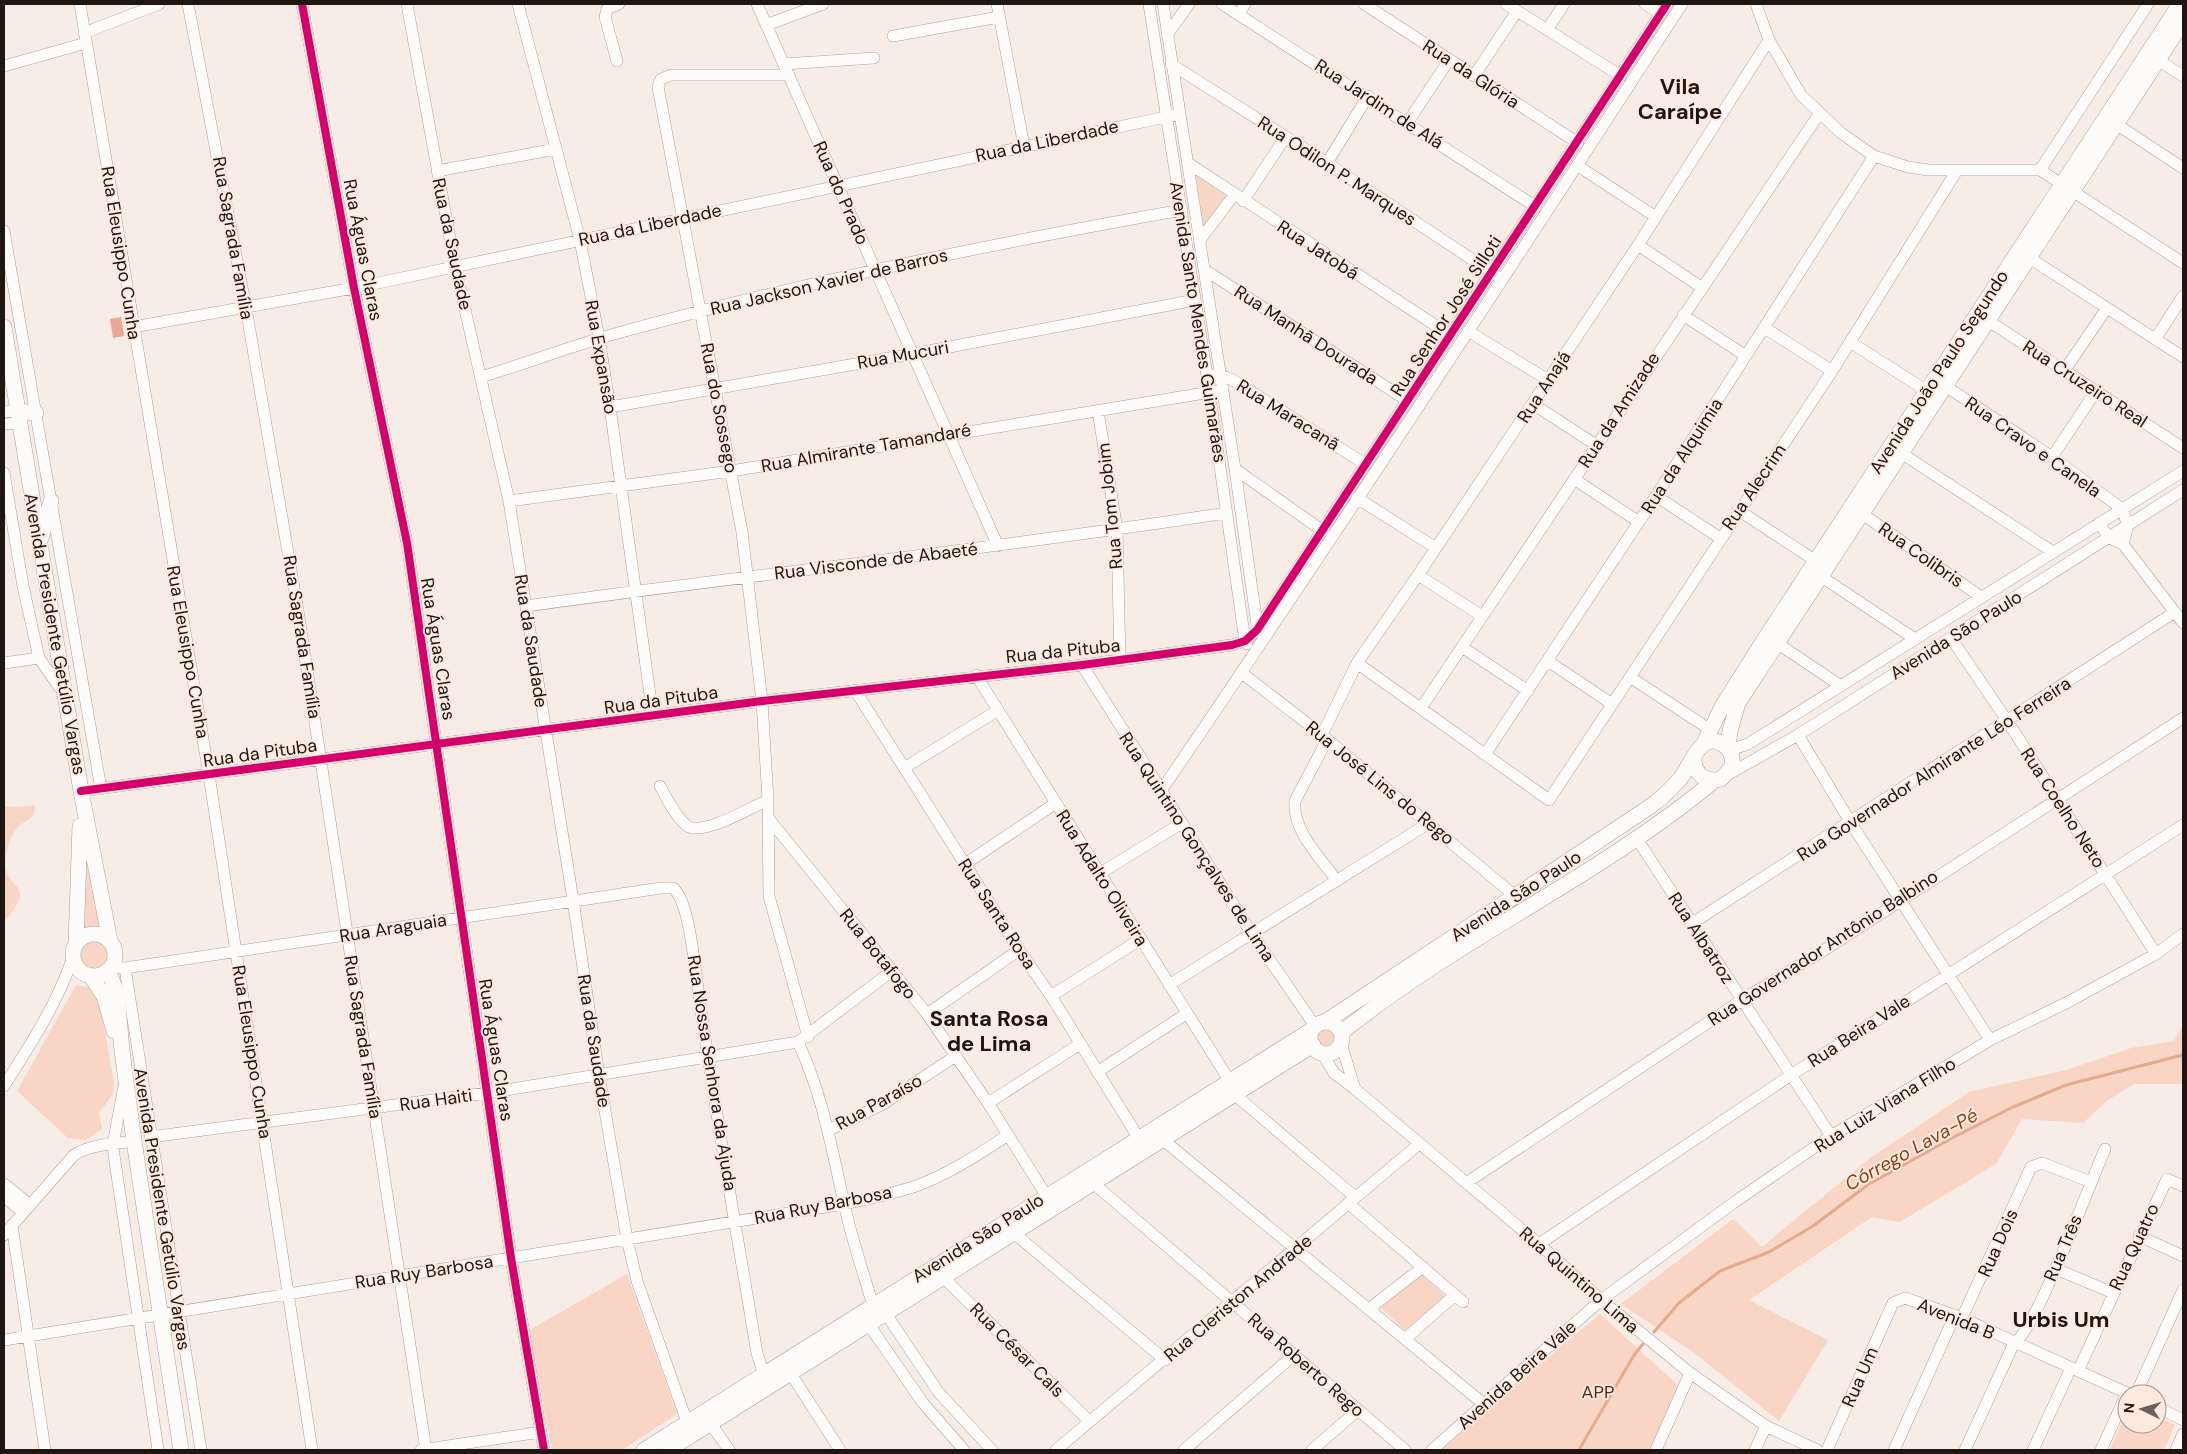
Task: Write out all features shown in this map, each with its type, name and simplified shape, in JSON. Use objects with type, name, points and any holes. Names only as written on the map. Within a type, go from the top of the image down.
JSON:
[{"type":"main road","name":"Avenida João Paulo Segundo","points":[[1729,749],[1730,731],[1738,703],[1777,643],[1815,569],[1861,513],[2028,257],[2067,187],[2180,4]]},
{"type":"main road","name":"Avenida João Paulo Segundo","points":[[1706,736],[1815,569],[1927,390],[2067,187],[2116,124],[2183,22]]},
{"type":"main road","name":"Avenida Presidente Getúlio Vargas","points":[[4,327],[12,417],[39,542],[81,791],[110,941]]},
{"type":"main road","name":"Avenida Presidente Getúlio Vargas","points":[[4,358],[12,417],[59,687],[80,824],[74,950]]},
{"type":"main road","points":[[12,417],[36,413]]},
{"type":"main road","points":[[39,542],[51,501]]},
{"type":"main road","points":[[1694,758],[1695,768],[1704,778],[1721,778],[1733,760],[1729,749],[1706,736]]},
{"type":"main road","name":"Avenida São Paulo","points":[[668,1450],[1015,1234],[1162,1138],[1318,1026],[1652,806],[1682,778],[1706,736]]},
{"type":"main road","name":"Avenida São Paulo","points":[[644,1450],[1138,1138],[1232,1087],[1317,1049],[1334,1052],[1341,1038],[1389,995],[1637,839],[1721,778]]},
{"type":"main road","points":[[88,934],[96,934],[110,941],[113,948],[114,968],[97,975],[90,975],[79,969],[74,950],[88,934]]},
{"type":"main road","name":"Avenida Presidente Getúlio Vargas","points":[[114,968],[125,1077],[181,1450]]},
{"type":"main road","name":"Avenida Presidente Getúlio Vargas","points":[[90,975],[104,996],[122,1052]]},
{"type":"main road","points":[[1317,1049],[1310,1038],[1318,1026],[1338,1027],[1341,1038]]},
{"type":"street","name":"Rua Eleusippo Cunha","points":[[80,4],[209,775],[312,1450]]},
{"type":"street","points":[[4,66],[85,38],[159,4]]},
{"type":"street","name":"Rua Sagrada Família","points":[[188,4],[246,308],[322,760],[425,1450]]},
{"type":"street","name":"Rua Águas Claras","points":[[302,4],[354,288],[407,543],[511,1258],[544,1450]]},
{"type":"street","name":"Rua da Saudade","points":[[407,4],[455,266],[509,501],[573,900],[599,1076],[627,1239],[637,1281],[687,1422]]},
{"type":"street","name":"Rua Expansão","points":[[518,4],[580,240],[599,338],[652,716]]},
{"type":"street","points":[[617,61],[604,17],[607,9],[619,4]]},
{"type":"street","name":"Rua do Prado","points":[[757,4],[998,546]]},
{"type":"street","points":[[766,24],[824,4]]},
{"type":"street","points":[[997,4],[1024,146]]},
{"type":"street","name":"Avenida Santo Mendes Guimarães","points":[[1149,4],[1182,210],[1245,641]]},
{"type":"street","name":"Avenida Santo Mendes Guimarães","points":[[1163,4],[1235,469],[1258,649]]},
{"type":"street","points":[[1168,35],[1189,4]]},
{"type":"street","name":"Rua Jardim de Alá","points":[[1222,4],[1368,96],[1536,207]]},
{"type":"street","points":[[1238,14],[1246,4]]},
{"type":"street","name":"Rua da Glória","points":[[1364,4],[1578,143]]},
{"type":"street","points":[[1506,4],[1622,76]]},
{"type":"street","points":[[1547,30],[1564,4]]},
{"type":"street","points":[[1645,4],[1660,14]]},
{"type":"street","name":"Rua Senhor José Silloti","points":[[1161,791],[1258,649],[1468,330],[1536,207],[1667,4]]},
{"type":"street","name":"Rua Senhor José Silloti","points":[[1245,641],[1257,630],[1450,335],[1497,276],[1578,166],[1682,4]]},
{"type":"street","points":[[1756,4],[1769,40],[1801,95],[1819,114],[1874,156],[1908,167],[1956,172],[2040,170],[2183,262]]},
{"type":"street","points":[[2040,170],[2148,4]]},
{"type":"street","points":[[1474,76],[1517,12]]},
{"type":"street","points":[[893,36],[999,17]]},
{"type":"street","name":"Rua Anajá","points":[[1337,881],[1306,838],[1295,812],[1295,801],[1357,663],[1533,404],[1638,245],[1769,40]]},
{"type":"street","points":[[787,70],[874,58]]},
{"type":"street","points":[[1408,122],[1449,60]]},
{"type":"street","points":[[2158,60],[2183,76]]},
{"type":"street","name":"Rua Odilon P. Marques","points":[[1171,64],[1327,163],[1497,276]]},
{"type":"street","name":"Rua do Sossego","points":[[787,70],[671,75],[661,79],[658,87],[731,470],[747,576],[762,701],[769,819],[769,896],[803,1040],[829,1130],[844,1204],[872,1306]]},
{"type":"street","points":[[1327,163],[1368,96]]},
{"type":"street","name":"Rua da Liberdade","points":[[133,327],[354,288],[1180,114]]},
{"type":"street","name":"Rua da Amizade","points":[[1421,708],[1682,315],[1819,114]]},
{"type":"street","points":[[2116,124],[2183,168]]},
{"type":"street","points":[[1200,240],[1238,198],[1285,138]]},
{"type":"street","points":[[437,171],[556,149]]},
{"type":"street","name":"Rua da Alquimia","points":[[1486,753],[1656,496],[1874,156]]},
{"type":"street","name":"Rua Jatobá","points":[[1188,163],[1238,198],[1450,335]]},
{"type":"street","points":[[1578,166],[1656,217]]},
{"type":"street","name":"Rua Alecrim","points":[[1486,753],[1549,800],[1738,510],[1832,370],[1956,172]]},
{"type":"street","name":"Rua Jackson Xavier de Barros","points":[[481,377],[599,338],[701,311],[876,270],[1039,235],[1182,210]]},
{"type":"street","name":"Avenida Presidente Getúlio Vargas","points":[[4,231],[101,789]]},
{"type":"street","points":[[1638,245],[1701,287]]},
{"type":"street","points":[[2028,257],[2183,357]]},
{"type":"street","name":"Rua Manhã Dourada","points":[[1205,270],[1408,401]]},
{"type":"street","points":[[2156,338],[2183,296]]},
{"type":"street","name":"Rua Mucuri","points":[[610,407],[913,354],[1194,300]]},
{"type":"street","points":[[2064,371],[2106,308]]},
{"type":"street","points":[[1682,315],[1746,356]]},
{"type":"street","name":"Rua Cruzeiro Real","points":[[1987,320],[2183,448]]},
{"type":"street","points":[[1765,328],[1832,370]]},
{"type":"street","points":[[1468,330],[1548,380]]},
{"type":"street","points":[[1850,342],[1927,390]]},
{"type":"street","name":"Rua Maracanã","points":[[1207,376],[1220,375],[1233,380],[1365,464]]},
{"type":"street","name":"Rua Cravo e Canela","points":[[1944,385],[2052,457],[2122,509]]},
{"type":"street","name":"Rua Almirante Tamandaré","points":[[509,501],[731,470],[949,433],[1223,390]]},
{"type":"street","points":[[2052,457],[2096,391]]},
{"type":"street","points":[[1533,404],[1596,445]]},
{"type":"street","name":"Rua Tom Jobim","points":[[1098,411],[1116,530],[1120,661]]},
{"type":"street","points":[[1901,453],[2053,552]]},
{"type":"street","points":[[1235,469],[1323,531]]},
{"type":"street","name":"Avenida São Paulo","points":[[1729,749],[1748,744],[2183,471]]},
{"type":"street","name":"Avenida Presidente Getúlio Vargas","points":[[4,473],[23,586],[39,658],[59,687]]},
{"type":"street","points":[[1574,479],[1639,522]]},
{"type":"street","name":"Avenida São Paulo","points":[[1721,778],[1798,735],[2183,490]]},
{"type":"street","points":[[1656,496],[1720,538]]},
{"type":"street","points":[[1357,498],[1436,548]]},
{"type":"street","points":[[2122,509],[2128,526],[2123,544]]},
{"type":"street","points":[[1738,510],[1815,569],[1915,639]]},
{"type":"street","name":"Rua Visconde de Abaeté","points":[[526,606],[747,576],[998,546],[1226,513]]},
{"type":"street","name":"Rua Colibris","points":[[1861,513],[1981,597]]},
{"type":"street","points":[[2099,523],[2109,538],[2123,544],[2183,623]]},
{"type":"street","points":[[1418,575],[1482,616]]},
{"type":"street","name":"Rua Governador Almirante Léo Ferreira","points":[[1691,924],[2008,722],[2175,612]]},
{"type":"street","name":"Rua Coelho Neto","points":[[1951,638],[2008,722],[2156,954]]},
{"type":"street","points":[[1245,641],[1258,649]]},
{"type":"street","name":"Rua da Pituba","points":[[81,791],[762,701],[1120,661],[1232,645],[1245,641]]},
{"type":"street","points":[[1777,643],[1841,686]]},
{"type":"street","points":[[1462,647],[1528,691]]},
{"type":"street","points":[[4,663],[39,658]]},
{"type":"street","points":[[1548,661],[1612,704]]},
{"type":"street","points":[[1357,663],[1486,753]]},
{"type":"street","name":"Rua Quintino Gonçalves de Lima","points":[[1082,665],[1252,934],[1318,1026]]},
{"type":"street","name":"Rua José Lins do Rego","points":[[1242,672],[1325,737],[1515,896]]},
{"type":"street","name":"Rua Adalto Oliveira","points":[[976,676],[996,711],[1141,939],[1232,1087],[1459,1299],[1406,1338]]},
{"type":"street","points":[[1630,677],[1706,736]]},
{"type":"street","name":"Rua Santa Rosa","points":[[854,690],[1019,950],[1051,996],[1138,1138]]},
{"type":"street","points":[[904,768],[996,711]]},
{"type":"street","name":"Rua Governador Antônio Balbino","points":[[1466,1183],[1742,1000],[1826,949],[1900,899],[2183,718]]},
{"type":"street","points":[[1798,735],[1851,823],[1990,1040]]},
{"type":"street","points":[[660,786],[682,821],[691,828],[698,829],[704,829],[768,800]]},
{"type":"street","points":[[965,864],[1056,804]]},
{"type":"street","name":"Rua Botafogo","points":[[769,819],[927,1014],[954,1057],[988,1103],[1046,1195]]},
{"type":"street","points":[[1099,874],[1182,823]]},
{"type":"street","points":[[1169,985],[1429,823]]},
{"type":"street","name":"Rua Beira Vale","points":[[1539,1244],[1791,1075],[2183,825]]},
{"type":"street","name":"Rua Albatroz","points":[[1637,839],[1831,1136]]},
{"type":"street","name":"Rua Araguaia","points":[[114,968],[237,952],[573,900],[667,887],[676,890]]},
{"type":"street","name":"Rua Nossa Senhora da Ajuda","points":[[676,890],[691,937],[708,1058],[735,1221],[757,1353],[764,1375]]},
{"type":"street","name":"Rua Luiz Viana Filho","points":[[1601,1300],[1736,1201],[1831,1136],[1990,1040],[2068,1002],[2156,954],[2183,934]]},
{"type":"street","points":[[1051,996],[1141,939]]},
{"type":"street","points":[[4,1086],[37,1035],[62,988],[74,950]]},
{"type":"street","points":[[927,1014],[1019,950]]},
{"type":"street","name":"Avenida Presidente Getúlio Vargas","points":[[114,968],[146,1108],[201,1450]]},
{"type":"street","points":[[803,1040],[892,970]]},
{"type":"street","points":[[1097,1072],[1186,1014]]},
{"type":"street","points":[[1341,1038],[1355,1089]]},
{"type":"street","name":"Rua Haiti","points":[[150,1137],[487,1093],[708,1058],[803,1040]]},
{"type":"street","points":[[988,1103],[1080,1044]]},
{"type":"street","name":"Rua Quintino Lima","points":[[1317,1049],[1334,1074],[1355,1089],[1539,1244],[1601,1300],[1690,1373],[1766,1426],[1817,1450]]},
{"type":"street","name":"Rua Paraíso","points":[[829,1130],[883,1104],[954,1057]]},
{"type":"street","points":[[125,1077],[146,1108]]},
{"type":"street","name":"Avenida Presidente Getúlio Vargas","points":[[125,1077],[113,1144],[158,1450]]},
{"type":"street","name":"Rua Ruy Barbosa","points":[[4,1340],[844,1204],[893,1192],[933,1179],[965,1163],[1008,1135]]},
{"type":"street","points":[[1162,1138],[1294,1250],[1370,1308],[1485,1404]]},
{"type":"street","points":[[4,1235],[74,1155],[81,1150],[134,1141]]},
{"type":"street","name":"Rua Cleriston Andrade","points":[[1056,1450],[1419,1144]]},
{"type":"street","name":"Rua Três","points":[[1965,1450],[2014,1343],[2024,1335],[2056,1269],[2105,1149]]},
{"type":"street","name":"Rua Dois","points":[[1894,1450],[2031,1167],[2042,1163],[2091,1182]]},
{"type":"street","name":"Rua Quatro","points":[[2033,1450],[2113,1293],[2167,1179],[2183,1186]]},
{"type":"street","name":"Rua Roberto Rego","points":[[1092,1183],[1406,1450]]},
{"type":"street","points":[[4,1184],[26,1208]]},
{"type":"street","points":[[4,1196],[26,1208]]},
{"type":"street","points":[[12,1225],[45,1450]]},
{"type":"street","points":[[1015,1234],[1165,1360]]},
{"type":"street","points":[[2140,1236],[2183,1256]]},
{"type":"street","points":[[1370,1308],[1423,1267]]},
{"type":"street","points":[[2056,1269],[2113,1293]]},
{"type":"street","name":"Rua César Cals","points":[[944,1278],[1089,1421]]},
{"type":"street","points":[[2136,1384],[2183,1290]]},
{"type":"street","name":"Avenida B","points":[[1893,1303],[1905,1298],[1959,1317],[2117,1388]]},
{"type":"street","name":"Avenida Beira Vale","points":[[1432,1450],[1601,1300]]},
{"type":"street","name":"Rua Um","points":[[1827,1450],[1893,1303]]},
{"type":"street","points":[[886,1314],[939,1393],[992,1450]]},
{"type":"street","points":[[869,1325],[923,1403],[964,1450]]},
{"type":"street","points":[[1184,1450],[1294,1355]]},
{"type":"street","points":[[1656,1450],[1690,1373]]},
{"type":"street","points":[[791,1374],[840,1450]]},
{"type":"street","points":[[923,1403],[939,1393]]},
{"type":"street","points":[[1312,1450],[1358,1410]]},
{"type":"street","points":[[2167,1412],[2183,1420]]},
{"type":"street","points":[[2101,1450],[2117,1420]]},
{"type":"street","points":[[711,1424],[729,1450]]},
{"type":"street","points":[[1755,1450],[1766,1426]]},
{"type":"street","points":[[425,1450],[541,1432]]},
{"type":"street","points":[[2176,1450],[2183,1434]]},
{"type":"green space","points":[[1194,173],[1226,196],[1204,227]]},
{"type":"green space","points":[[35,806],[32,817],[20,825],[11,837],[8,845],[6,868],[8,876],[20,892],[20,898],[4,922],[4,807]]},
{"type":"green space","points":[[84,846],[105,933],[94,930],[79,935]]},
{"type":"green space","points":[[93,936],[100,937],[106,941],[110,947],[110,961],[106,967],[100,971],[93,972],[86,971],[80,967],[76,961],[75,954],[76,947],[80,941],[86,937]]},
{"type":"green space","points":[[76,985],[88,987],[99,998],[114,1083],[113,1094],[99,1113],[102,1129],[86,1140],[68,1138],[17,1091]]},
{"type":"green space","points":[[1326,1025],[1335,1029],[1339,1038],[1335,1047],[1326,1051],[1317,1047],[1313,1038],[1317,1029]]},
{"type":"green space","points":[[2183,1025],[2183,1084],[2134,1084],[2108,1100],[2083,1123],[2022,1119],[1996,1164],[1900,1222],[1872,1217],[1749,1300],[1828,1340],[1779,1421],[1696,1354],[1621,1304],[1733,1219],[1762,1247],[1870,1158],[1969,1092],[2066,1070],[2131,1048],[2174,1041]]},
{"type":"green space","points":[[627,1274],[677,1414],[622,1450],[552,1450],[528,1331]]},
{"type":"green space","points":[[1421,1274],[1447,1298],[1406,1331],[1381,1308]]},
{"type":"green space","name":"APP","points":[[1600,1314],[1683,1390],[1652,1450],[1438,1450]]},
{"type":"green space","points":[[2167,1421],[2175,1425],[2164,1450],[2110,1450],[2117,1434],[2167,1434]]},
{"type":"shaded area","points":[[121,317],[124,336],[113,338],[110,319]]},
{"type":"waterway","name":"Córrego Lava-Pé","points":[[1654,1332],[1679,1303],[1720,1271],[1769,1252],[1813,1226],[1869,1184],[1954,1137],[2011,1108],[2066,1085],[2183,1055]]},
{"type":"waterway","name":"Córrego Lava-Pé","points":[[1579,1450],[1634,1355],[1643,1344]]},
{"type":"cycle path","points":[[302,4],[354,288],[407,543],[511,1258],[544,1450]]},
{"type":"cycle path","points":[[81,791],[762,701],[1082,665],[1232,645],[1245,641],[1257,630],[1667,4]]},
{"type":"district","name":"Vila Caraípe","points":[[1680,98]]},
{"type":"district","name":"Santa Rosa de Lima","points":[[989,1030]]},
{"type":"district","name":"Urbis Um","points":[[2061,1319]]}]
